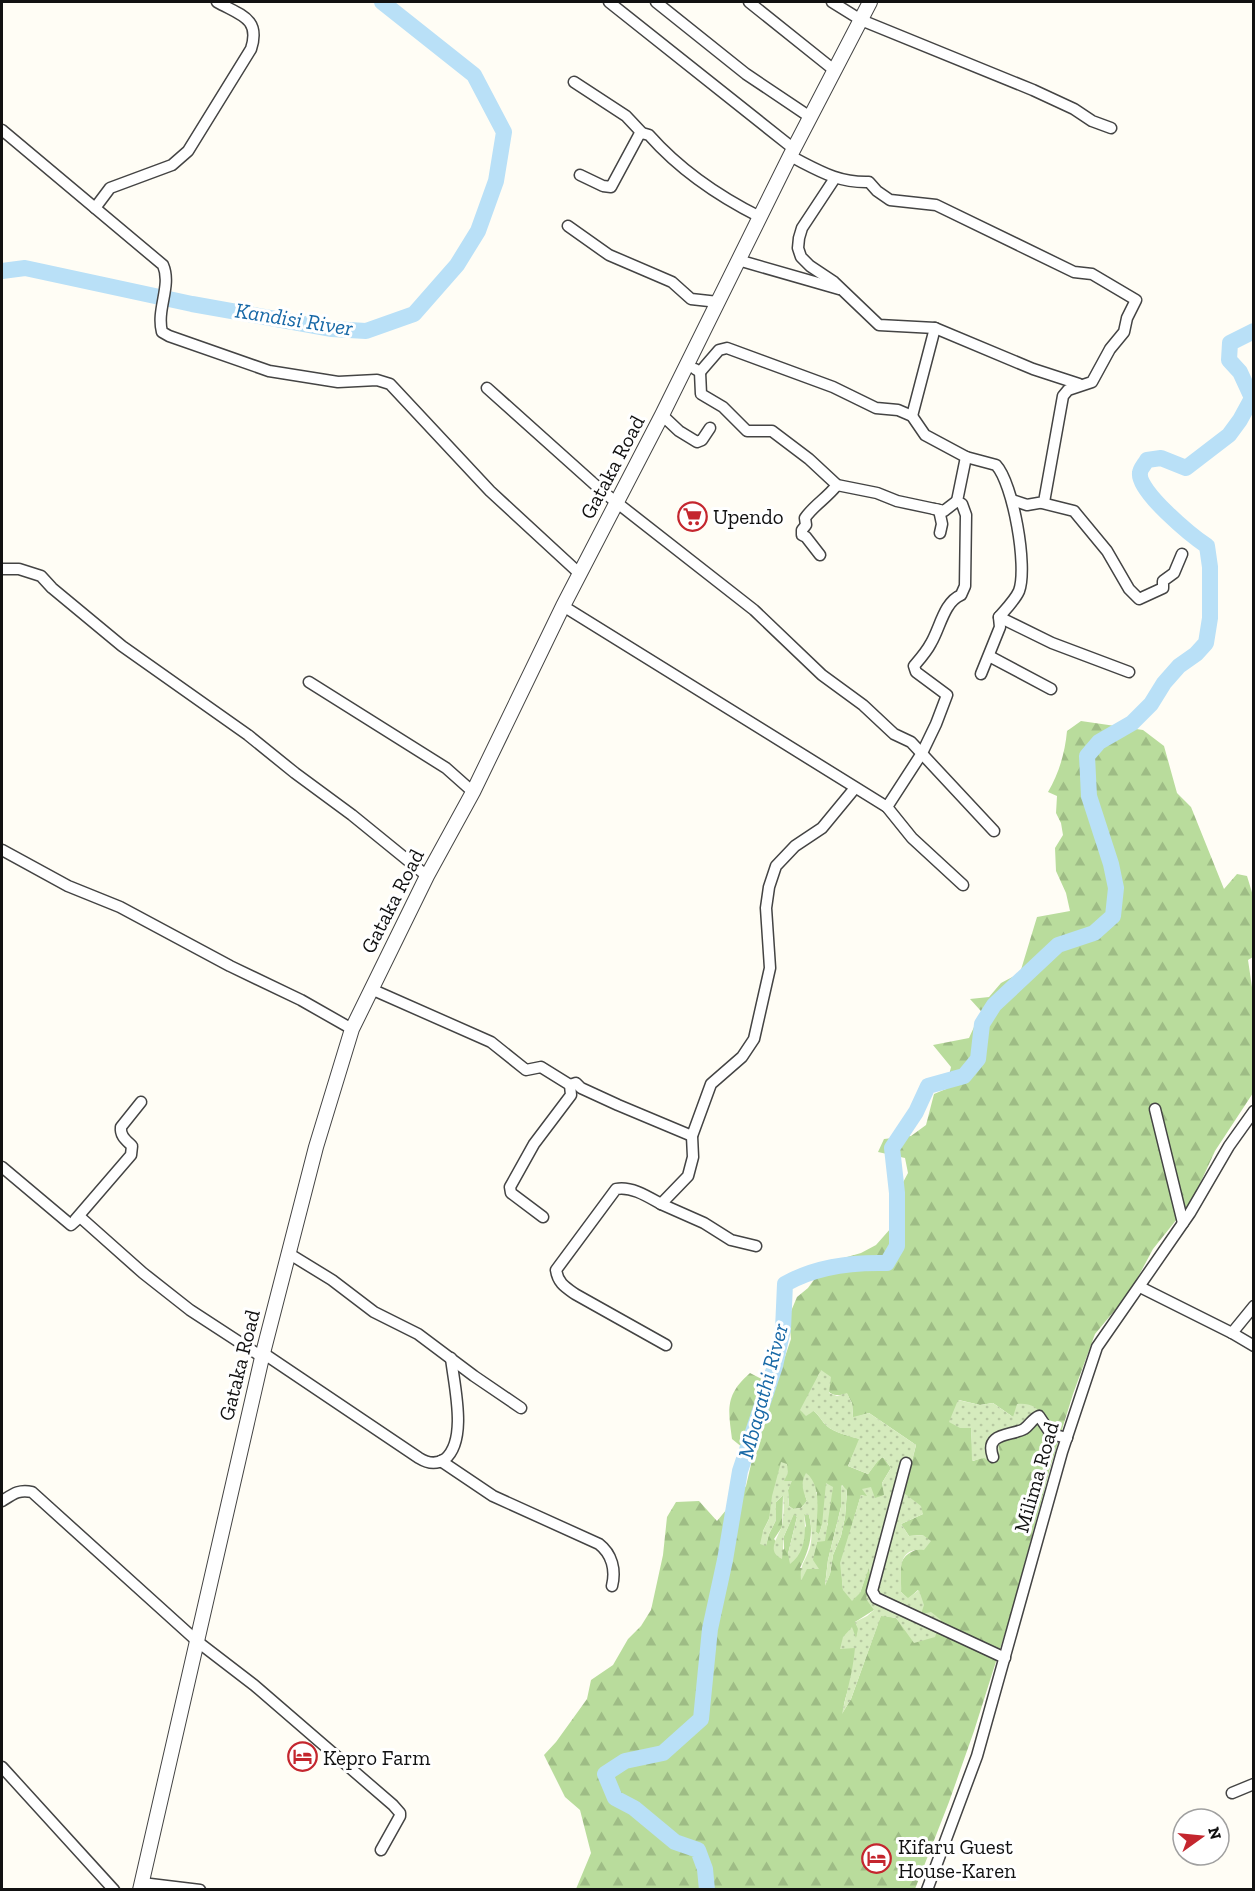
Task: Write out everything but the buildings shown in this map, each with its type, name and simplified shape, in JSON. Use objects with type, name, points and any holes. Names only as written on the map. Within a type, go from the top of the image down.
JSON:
[{"type":"street","points":[[95,208],[110,188],[172,165],[188,151],[251,49],[255,39],[252,22],[217,2]]},
{"type":"street","points":[[609,2],[792,152],[835,178],[869,182],[890,200],[936,205],[1074,272],[1092,274],[1134,297],[1137,303],[1127,318],[1124,332],[1110,349],[1102,368],[1092,381],[1068,390],[1061,402],[1046,499],[1042,503]]},
{"type":"street","points":[[656,2],[746,74],[810,117]]},
{"type":"street","points":[[749,2],[834,70]]},
{"type":"street","points":[[832,2],[861,20],[1033,90],[1074,109],[1092,121],[1111,128]]},
{"type":"street","name":"Gataka Road","points":[[141,1886],[262,1355],[316,1147],[352,1029],[427,876],[473,792],[563,606],[870,2]]},
{"type":"street","points":[[574,82],[626,116],[642,133],[650,135],[687,172],[718,195],[760,217]]},
{"type":"street","points":[[2,130],[163,265],[166,279],[160,313],[162,332],[269,371],[338,381],[377,380],[390,384],[490,491],[580,574]]},
{"type":"street","points":[[580,175],[603,186],[611,186],[642,133]]},
{"type":"street","points":[[835,178],[802,228],[798,248],[801,257],[810,266],[834,282],[879,325],[935,328],[1033,369],[1079,384]]},
{"type":"street","points":[[568,226],[609,255],[672,282],[691,299],[718,302]]},
{"type":"street","points":[[738,260],[843,290]]},
{"type":"street","points":[[912,416],[935,328]]},
{"type":"street","points":[[966,457],[957,501],[944,511],[837,485],[772,431],[747,431],[723,407],[701,394],[700,372],[719,350],[728,348],[833,387],[876,408],[898,410],[912,416],[925,435],[966,457],[996,465],[1006,480],[1012,500],[1023,572],[1018,592],[999,617],[1000,627],[981,674]]},
{"type":"street","points":[[687,365],[700,372]]},
{"type":"street","points":[[487,388],[602,491],[754,610],[822,675],[863,705],[894,734],[911,742],[994,831]]},
{"type":"street","points":[[662,415],[679,431],[697,442],[702,440],[710,428]]},
{"type":"street","points":[[820,555],[802,535],[802,530],[806,525],[805,518],[813,507],[828,497],[837,485]]},
{"type":"street","points":[[1012,500],[1027,505],[1042,503],[1074,510],[1107,551],[1129,589],[1139,599],[1163,588],[1163,581],[1174,573],[1182,554]]},
{"type":"street","points":[[887,807],[922,753],[936,724],[946,695],[916,672],[914,666],[930,647],[945,614],[956,597],[962,595],[965,586],[966,515],[962,504],[957,501]]},
{"type":"street","points":[[919,506],[939,510],[942,524],[940,533]]},
{"type":"street","points":[[2,568],[19,569],[41,576],[52,588],[123,646],[248,735],[295,773],[352,814],[427,876]]},
{"type":"street","points":[[563,606],[887,807],[912,838],[963,885]]},
{"type":"street","points":[[999,617],[1052,643],[1129,672]]},
{"type":"street","points":[[989,656],[1051,689]]},
{"type":"street","points":[[309,682],[446,768],[473,792]]},
{"type":"street","points":[[661,1204],[688,1176],[693,1157],[692,1136],[711,1084],[742,1057],[754,1039],[770,968],[766,908],[769,887],[776,866],[795,846],[822,828],[855,788]]},
{"type":"street","points":[[2,850],[68,886],[120,906],[230,966],[302,1000],[352,1029]]},
{"type":"street","points":[[371,989],[491,1042],[526,1070],[541,1067],[570,1085]]},
{"type":"street","points":[[570,1085],[576,1083],[581,1088],[618,1105],[692,1136]]},
{"type":"street","points":[[543,1217],[511,1193],[510,1186],[534,1144],[571,1095],[570,1085]]},
{"type":"street","points":[[71,1225],[131,1155],[132,1146],[121,1135],[121,1127],[141,1102]]},
{"type":"street","points":[[1155,1109],[1183,1223]]},
{"type":"street","name":"Milima Road","points":[[928,1887],[977,1756],[1067,1438],[1096,1347],[1183,1223],[1229,1146],[1254,1111]]},
{"type":"street","points":[[2,1167],[71,1225]]},
{"type":"street","points":[[666,1345],[575,1294],[558,1279],[556,1270],[616,1189],[624,1188],[644,1195],[704,1223],[730,1240],[756,1246]]},
{"type":"street","points":[[71,1225],[80,1217],[143,1273],[190,1310],[426,1462],[441,1461],[448,1456],[458,1433],[451,1358]]},
{"type":"street","points":[[288,1253],[332,1280],[374,1312],[418,1334],[521,1408]]},
{"type":"street","points":[[1140,1287],[1254,1346]]},
{"type":"street","points":[[1232,1333],[1254,1306]]},
{"type":"street","points":[[993,1457],[991,1453],[993,1443],[997,1438],[1024,1429],[1032,1419],[1039,1416],[1050,1434],[1067,1438]]},
{"type":"street","points":[[441,1461],[493,1496],[599,1544],[605,1549],[613,1566],[612,1586]]},
{"type":"street","points":[[906,1463],[872,1591],[873,1595],[876,1599],[1005,1658]]},
{"type":"street","points":[[2,1501],[15,1492],[24,1490],[32,1492],[198,1642],[254,1685],[400,1813],[381,1850]]},
{"type":"street","points":[[2,1767],[114,1890]]},
{"type":"street","points":[[1232,1793],[1254,1784]]},
{"type":"street","points":[[141,1886],[200,1890]]},
{"type":"street","points":[[928,1887],[941,1890]]},
{"type":"green space","points":[[1081,721],[1143,730],[1164,746],[1177,793],[1191,807],[1224,889],[1237,874],[1247,876],[1254,899],[1253,957],[1248,960],[1253,994],[1253,1093],[1215,1151],[1193,1199],[1153,1249],[1130,1292],[1095,1334],[1051,1465],[1011,1614],[974,1731],[915,1889],[576,1889],[591,1853],[580,1810],[565,1797],[544,1755],[587,1699],[591,1680],[613,1665],[628,1639],[641,1626],[651,1610],[663,1555],[667,1517],[676,1502],[699,1501],[717,1521],[746,1486],[753,1456],[732,1439],[729,1411],[736,1388],[750,1373],[775,1386],[791,1339],[789,1316],[797,1297],[808,1288],[826,1263],[861,1253],[876,1245],[891,1228],[892,1203],[908,1173],[905,1158],[878,1152],[884,1139],[911,1136],[926,1125],[934,1094],[946,1089],[951,1067],[933,1045],[969,1038],[974,1027],[990,1021],[970,999],[989,997],[1001,983],[1020,973],[1037,917],[1070,911],[1066,893],[1056,871],[1055,848],[1063,835],[1056,813],[1057,796],[1048,792],[1061,763],[1067,731]],"holes":[[[819,1374],[828,1392],[835,1395],[847,1394],[852,1403],[853,1418],[869,1413],[916,1445],[904,1493],[923,1514],[901,1524],[909,1536],[923,1535],[918,1549],[902,1561],[900,1572],[901,1592],[908,1599],[918,1590],[921,1614],[904,1627],[896,1618],[881,1615],[851,1699],[843,1712],[854,1668],[859,1629],[855,1622],[874,1610],[869,1566],[860,1593],[843,1590],[841,1563],[861,1495],[875,1499],[885,1495],[882,1483],[891,1468],[883,1457],[868,1474],[848,1466],[860,1439],[843,1434],[824,1423],[814,1411],[814,1387]],[[959,1400],[980,1405],[993,1403],[1013,1417],[992,1449],[973,1461],[971,1428]],[[787,1464],[783,1482],[791,1481],[788,1490],[789,1506],[793,1509],[801,1508],[807,1501],[805,1495],[817,1492],[816,1532],[819,1535],[822,1525],[828,1523],[825,1534],[817,1542],[812,1560],[818,1569],[800,1568],[810,1542],[809,1515],[804,1514],[806,1526],[788,1554],[797,1517],[794,1513],[784,1536],[784,1550],[774,1539],[782,1527],[783,1495],[776,1502],[776,1520],[766,1545],[763,1531]],[[842,1485],[847,1491],[845,1517],[825,1585],[828,1560],[841,1507]]]},
{"type":"green space","points":[[821,1370],[831,1377],[829,1393],[837,1396],[847,1393],[852,1403],[853,1417],[869,1413],[916,1445],[904,1493],[921,1506],[923,1514],[901,1524],[909,1536],[923,1535],[931,1541],[924,1550],[915,1550],[904,1557],[901,1570],[901,1592],[908,1598],[919,1590],[924,1605],[921,1614],[931,1612],[941,1620],[935,1637],[914,1643],[896,1618],[881,1616],[851,1699],[842,1714],[855,1648],[840,1649],[843,1637],[852,1627],[856,1638],[858,1629],[855,1622],[874,1610],[866,1599],[871,1575],[869,1568],[860,1593],[852,1601],[843,1590],[840,1563],[861,1495],[867,1496],[862,1489],[871,1487],[875,1498],[884,1495],[882,1483],[891,1468],[883,1457],[868,1474],[848,1466],[859,1439],[830,1428],[814,1411],[806,1416],[800,1410]]},
{"type":"green space","points":[[958,1400],[980,1405],[993,1403],[1013,1417],[1017,1404],[1025,1404],[1036,1408],[1043,1418],[1030,1431],[998,1441],[1000,1453],[993,1463],[984,1458],[972,1461],[971,1428],[960,1428],[949,1422]]},
{"type":"green space","points":[[781,1462],[787,1464],[788,1473],[784,1481],[792,1481],[788,1490],[789,1506],[793,1509],[801,1508],[807,1501],[803,1490],[806,1473],[811,1478],[816,1492],[816,1532],[819,1534],[826,1483],[833,1487],[825,1541],[817,1542],[813,1560],[819,1569],[807,1569],[801,1581],[802,1567],[810,1549],[809,1515],[804,1514],[805,1534],[802,1548],[790,1564],[788,1554],[797,1517],[794,1514],[784,1536],[782,1559],[774,1552],[774,1544],[783,1521],[783,1495],[776,1502],[776,1520],[766,1546],[760,1544],[769,1519],[772,1496]]},
{"type":"green space","points":[[841,1485],[847,1490],[845,1517],[825,1586],[828,1560],[841,1507]]},
{"type":"waterway","name":"Kandisi River","points":[[2,271],[25,268],[192,304],[332,329],[366,331],[414,314],[457,265],[478,231],[496,181],[504,132],[474,75],[382,2]]},
{"type":"waterway","name":"Mbagathi River","points":[[707,1890],[705,1869],[698,1850],[675,1842],[634,1808],[615,1798],[605,1774],[625,1761],[663,1753],[701,1719],[710,1629],[725,1560],[740,1471],[775,1366],[783,1329],[785,1284],[809,1273],[834,1266],[887,1263],[897,1246],[897,1193],[892,1148],[916,1112],[928,1086],[964,1076],[978,1059],[982,1024],[994,1005],[1058,945],[1094,933],[1113,916],[1116,888],[1111,864],[1089,796],[1087,756],[1099,742],[1132,723],[1151,704],[1164,683],[1179,666],[1196,654],[1206,643],[1210,618],[1210,567],[1207,546],[1178,523],[1147,491],[1141,481],[1140,471],[1147,460],[1161,458],[1186,468],[1229,435],[1252,398],[1240,372],[1229,360],[1230,343],[1254,331]]},
{"type":"place","name":"Upendo","points":[[692,516]]},
{"type":"place","name":"Kepro Farm","points":[[302,1757]]},
{"type":"place","name":"Kifaru Guest House-Karen","points":[[877,1858]]}]
